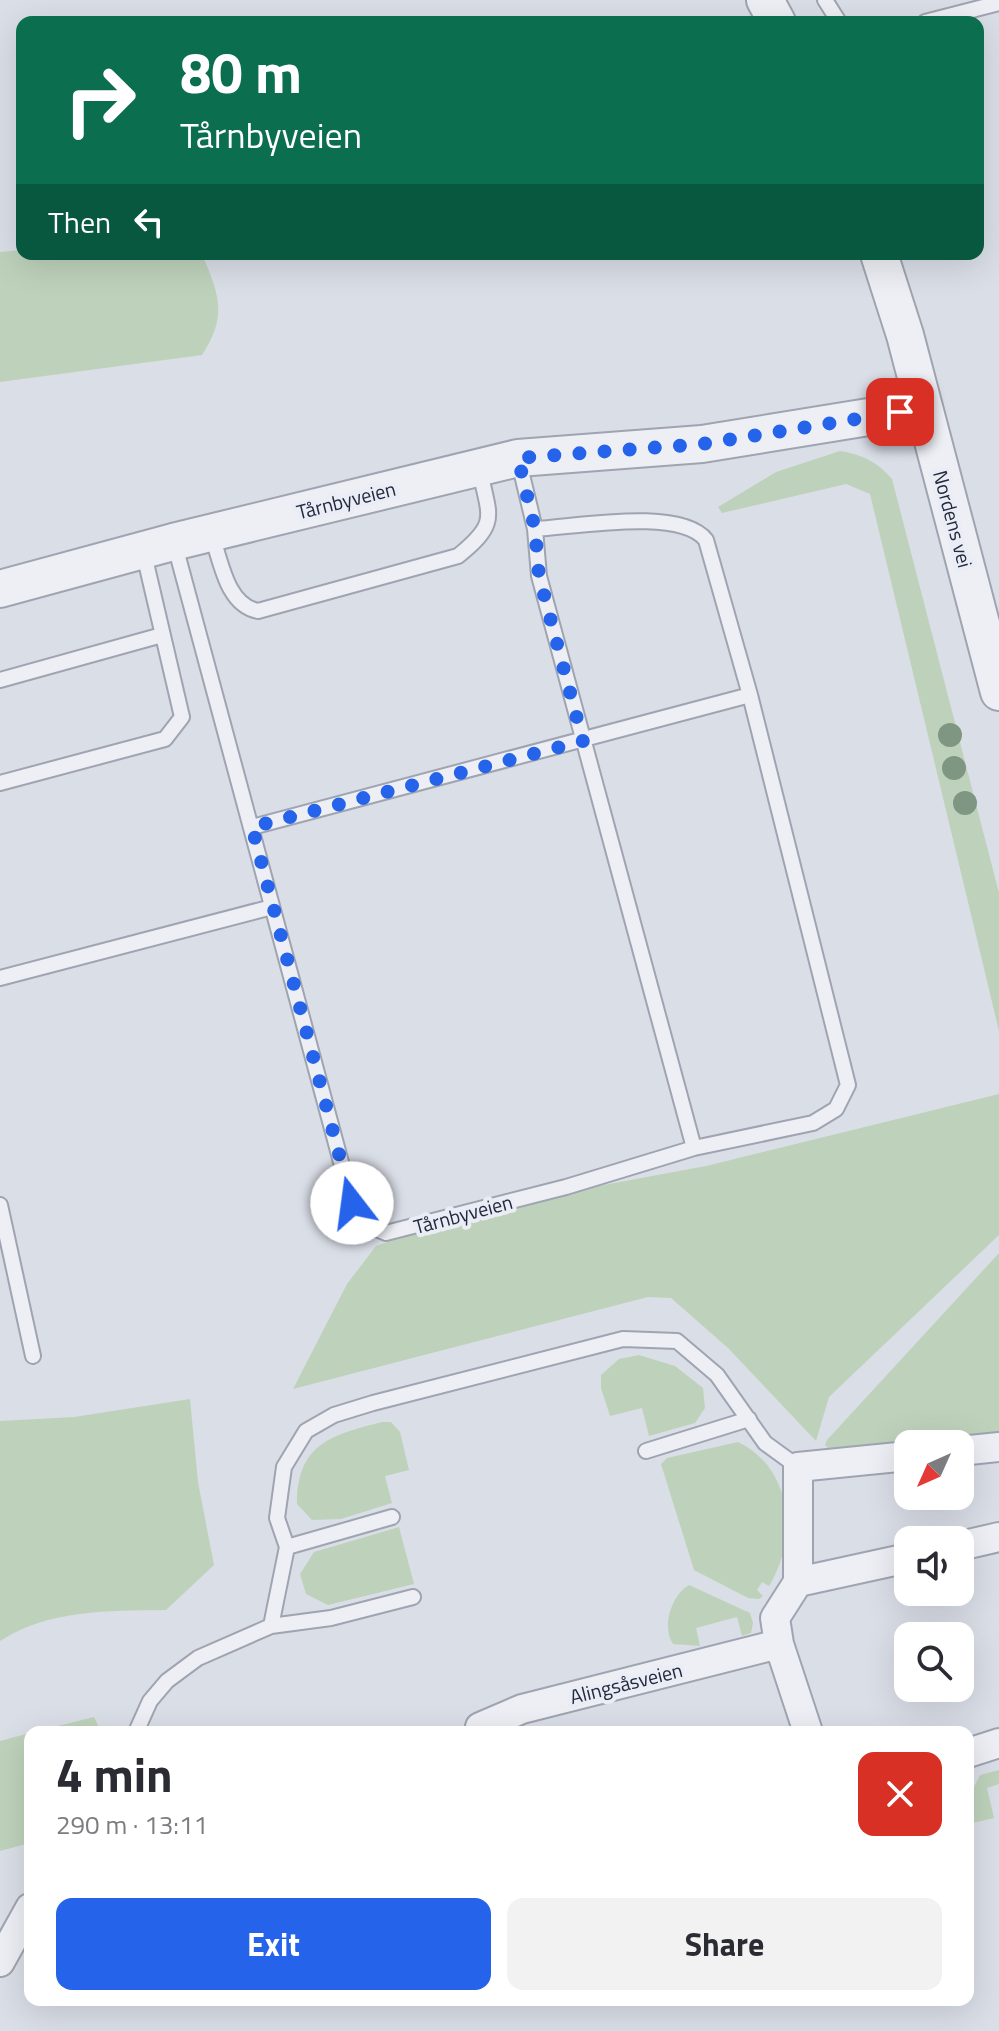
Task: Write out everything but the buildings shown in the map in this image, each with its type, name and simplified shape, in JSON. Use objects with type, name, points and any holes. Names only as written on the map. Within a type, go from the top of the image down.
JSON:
[{"type":"street","name":"Nordens vei","points":[[881,260],[924,408],[999,692]]},
{"type":"street","name":"Tårnbyveien","points":[[0,589],[158,546],[518,458],[702,444],[924,408]]},
{"type":"street","points":[[974,1450],[999,1447]]},
{"type":"street","points":[[806,1726],[779,1644],[775,1618],[798,1582],[798,1467],[894,1457]]},
{"type":"street","points":[[974,1543],[999,1537]]},
{"type":"street","points":[[798,1582],[894,1561]]},
{"type":"street","name":"Alingsåsveien","points":[[482,1726],[522,1709],[779,1644]]},
{"type":"street","points":[[974,1751],[999,1743]]},
{"type":"street","points":[[0,1962],[24,1919]]},
{"type":"lane","points":[[948,16],[999,3]]},
{"type":"lane","points":[[518,458],[535,529],[539,576],[694,1148]]},
{"type":"lane","points":[[211,533],[233,596],[244,608],[258,611],[458,556],[483,535],[489,516],[479,467]]},
{"type":"lane","name":"Tårnbyveien","points":[[158,546],[252,827],[352,1203],[365,1224],[386,1233],[566,1187],[694,1148],[813,1123],[836,1109],[848,1085],[750,695],[710,552],[701,533],[664,521],[535,529]]},
{"type":"lane","points":[[0,783],[165,739],[182,717],[162,635],[158,546]]},
{"type":"lane","points":[[0,680],[162,635]]},
{"type":"lane","points":[[252,827],[750,695]]},
{"type":"lane","points":[[0,978],[272,907]]},
{"type":"lane","points":[[0,1205],[33,1356]]},
{"type":"lane","points":[[271,1626],[287,1547],[277,1518],[284,1467],[306,1431],[334,1415],[373,1403],[623,1339],[677,1341],[717,1375],[765,1443],[798,1467]]},
{"type":"lane","points":[[646,1451],[749,1419]]},
{"type":"lane","points":[[287,1547],[392,1517]]},
{"type":"lane","points":[[139,1726],[150,1701],[182,1669],[271,1626],[331,1618],[413,1597]]},
{"type":"green space","points":[[16,251],[16,260],[204,260],[218,305],[210,341],[202,355],[0,382],[0,252]]},
{"type":"green space","points":[[840,451],[869,460],[892,479],[999,893],[999,1031],[870,494],[846,484],[722,513],[718,507],[776,472]]},
{"type":"green space","points":[[999,1094],[999,1235],[829,1397],[816,1441],[728,1348],[671,1298],[648,1297],[293,1389],[347,1284],[376,1246],[501,1204],[706,1166]]},
{"type":"green space","points":[[999,1253],[999,1436],[974,1438],[974,1430],[894,1430],[894,1444],[829,1449],[825,1445]]},
{"type":"green space","points":[[639,1355],[675,1366],[703,1388],[705,1408],[695,1423],[649,1436],[642,1408],[610,1416],[601,1388],[601,1375],[619,1359]]},
{"type":"green space","points":[[190,1399],[198,1482],[214,1565],[166,1610],[59,1617],[0,1641],[0,1421],[74,1417]]},
{"type":"green space","points":[[391,1422],[400,1432],[409,1470],[385,1476],[392,1503],[341,1519],[312,1520],[297,1504],[303,1468],[310,1455],[333,1438]]},
{"type":"green space","points":[[738,1442],[756,1454],[770,1469],[780,1487],[785,1506],[784,1548],[769,1586],[762,1582],[757,1590],[763,1596],[759,1599],[748,1598],[694,1570],[661,1464],[667,1458]]},
{"type":"green space","points":[[399,1527],[414,1584],[328,1605],[306,1594],[300,1574],[314,1552]]},
{"type":"green space","points":[[689,1585],[750,1613],[753,1623],[751,1633],[742,1636],[737,1617],[696,1628],[700,1646],[673,1644],[668,1629],[670,1612],[673,1603]]},
{"type":"green space","points":[[94,1717],[98,1726],[58,1726]]},
{"type":"green space","points":[[24,1735],[24,1845],[0,1851],[0,1741]]},
{"type":"green space","points":[[999,1770],[999,1784],[987,1788],[994,1818],[974,1823],[974,1787],[980,1775]]},
{"type":"route","points":[[352,1203],[252,827],[583,741],[539,576],[535,529],[518,458],[702,444],[900,412]]}]
